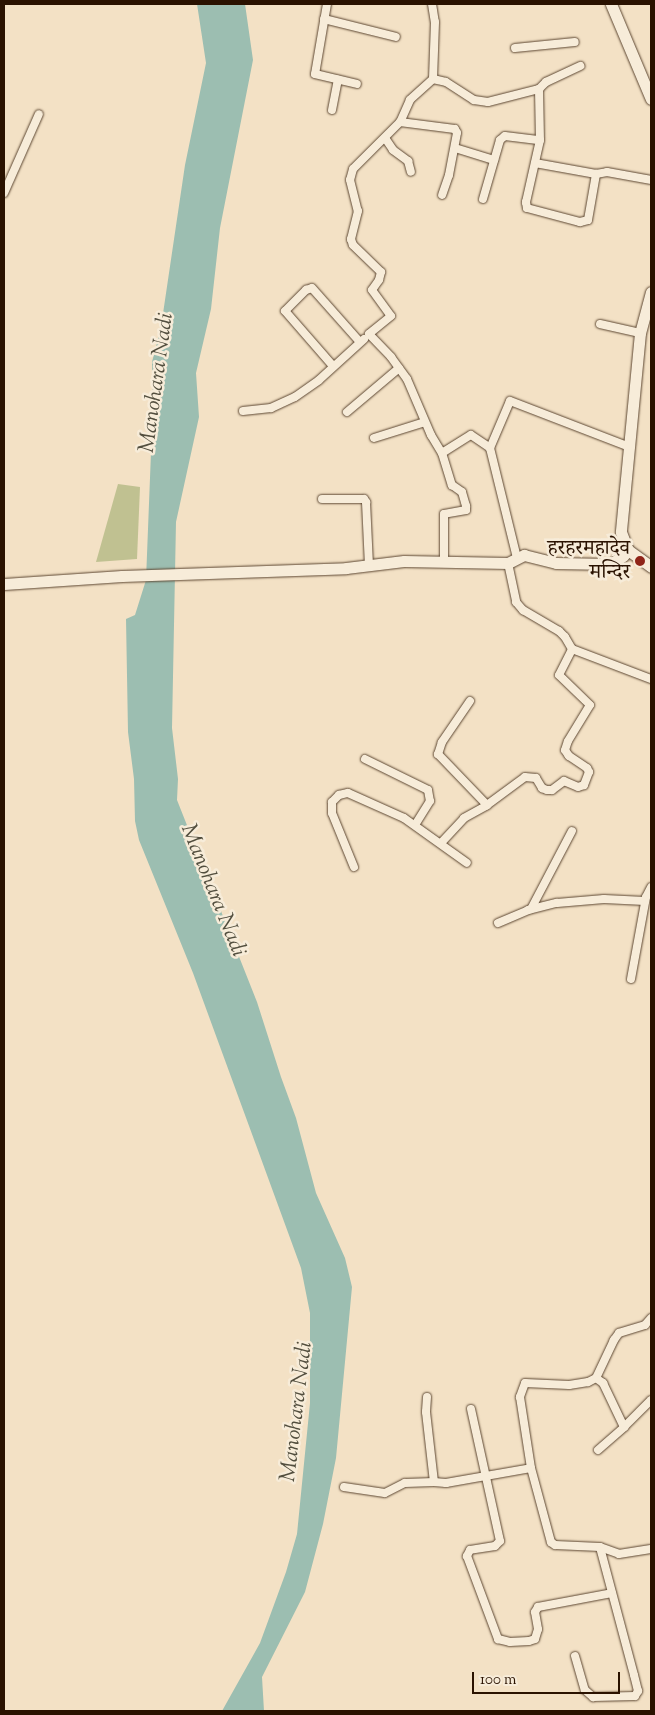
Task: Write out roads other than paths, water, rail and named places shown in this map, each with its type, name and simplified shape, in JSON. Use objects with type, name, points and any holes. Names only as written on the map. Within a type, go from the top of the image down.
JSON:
[{"type":"street","points":[[327,4],[316,74],[358,84]]},
{"type":"street","points":[[243,412],[272,408],[294,397],[319,380],[391,316],[372,290],[380,280],[381,272],[353,245],[352,232],[358,211],[350,180],[353,168],[400,122],[410,100],[433,79],[435,22],[432,4]]},
{"type":"street","points":[[611,4],[651,98]]},
{"type":"street","points":[[324,19],[396,37]]},
{"type":"street","points":[[515,48],[575,42]]},
{"type":"street","points":[[433,79],[446,82],[474,100],[488,102],[540,89],[546,82],[580,66]]},
{"type":"street","points":[[332,110],[338,80]]},
{"type":"street","points":[[540,89],[540,140],[526,202],[527,208],[580,222],[588,220],[596,174]]},
{"type":"street","points":[[4,193],[39,114]]},
{"type":"street","points":[[400,122],[453,128],[457,133],[449,175],[442,195]]},
{"type":"street","points":[[483,199],[498,144],[505,136],[540,140]]},
{"type":"street","points":[[385,138],[393,150],[408,161],[411,172]]},
{"type":"street","points":[[455,148],[494,160]]},
{"type":"street","points":[[535,163],[596,174],[608,172],[651,180]]},
{"type":"street","points":[[333,366],[285,311],[306,290],[312,288],[360,342]]},
{"type":"street","points":[[649,562],[628,550],[621,532],[640,334],[651,292]]},
{"type":"street","points":[[600,324],[640,334]]},
{"type":"street","points":[[369,334],[407,378],[425,422],[442,453],[452,485],[462,492],[466,510],[444,514],[444,562]]},
{"type":"street","points":[[348,412],[399,368]]},
{"type":"street","points":[[630,447],[510,401],[490,448],[512,561],[516,602],[523,610],[559,631],[572,649],[651,679]]},
{"type":"street","points":[[374,438],[425,422]]},
{"type":"street","points":[[442,453],[471,435],[490,448]]},
{"type":"street","points":[[322,499],[364,499],[366,502],[369,565]]},
{"type":"street","points":[[4,584],[98,577],[369,565],[404,561],[512,561],[524,555],[556,563],[610,564],[623,556],[628,550]]},
{"type":"street","points":[[441,843],[464,818],[487,805],[525,777],[536,778],[542,788],[547,790],[552,790],[564,781],[578,787],[587,779],[587,768],[569,756],[565,750],[568,741],[590,705],[559,674],[572,649]]},
{"type":"street","points":[[470,701],[442,742],[438,754],[487,805]]},
{"type":"street","points":[[365,759],[428,790],[430,801],[415,825]]},
{"type":"street","points":[[354,867],[332,812],[332,802],[339,795],[348,793],[415,825],[467,863]]},
{"type":"street","points":[[532,909],[572,831]]},
{"type":"street","points":[[631,979],[645,901],[651,888]]},
{"type":"street","points":[[498,924],[532,909],[557,903],[604,899],[645,901]]},
{"type":"street","points":[[651,1318],[644,1325],[620,1333],[614,1340],[596,1378],[588,1382],[569,1385],[525,1383],[520,1397],[531,1468],[551,1542],[555,1545],[600,1547],[619,1554],[651,1548]]},
{"type":"street","points":[[596,1378],[603,1383],[624,1427]]},
{"type":"street","points":[[427,1397],[426,1412],[434,1482]]},
{"type":"street","points":[[598,1450],[651,1400]]},
{"type":"street","points":[[471,1409],[500,1541],[495,1546],[470,1550],[467,1556],[498,1639],[510,1642],[529,1642],[536,1639],[538,1629],[535,1612],[538,1607],[612,1593]]},
{"type":"street","points":[[344,1487],[385,1493],[405,1483],[446,1483],[531,1468]]},
{"type":"street","points":[[574,1656],[585,1690],[593,1697],[635,1696],[638,1691],[600,1547]]},
{"type":"water","name":"Manohara Nadi","points":[[197,4],[245,4],[253,60],[220,228],[211,309],[196,373],[199,417],[176,522],[172,728],[178,779],[177,800],[257,1002],[296,1118],[316,1193],[345,1258],[352,1287],[336,1458],[323,1524],[305,1592],[262,1677],[264,1711],[222,1711],[260,1643],[286,1572],[297,1534],[310,1403],[310,1313],[301,1268],[193,973],[139,840],[135,821],[134,779],[128,732],[126,619],[135,615],[146,580],[153,401],[152,362],[161,327],[185,165],[206,63]]},
{"type":"place","name":"हरहरमहादेव मन्दिर","points":[[640,561]]}]
